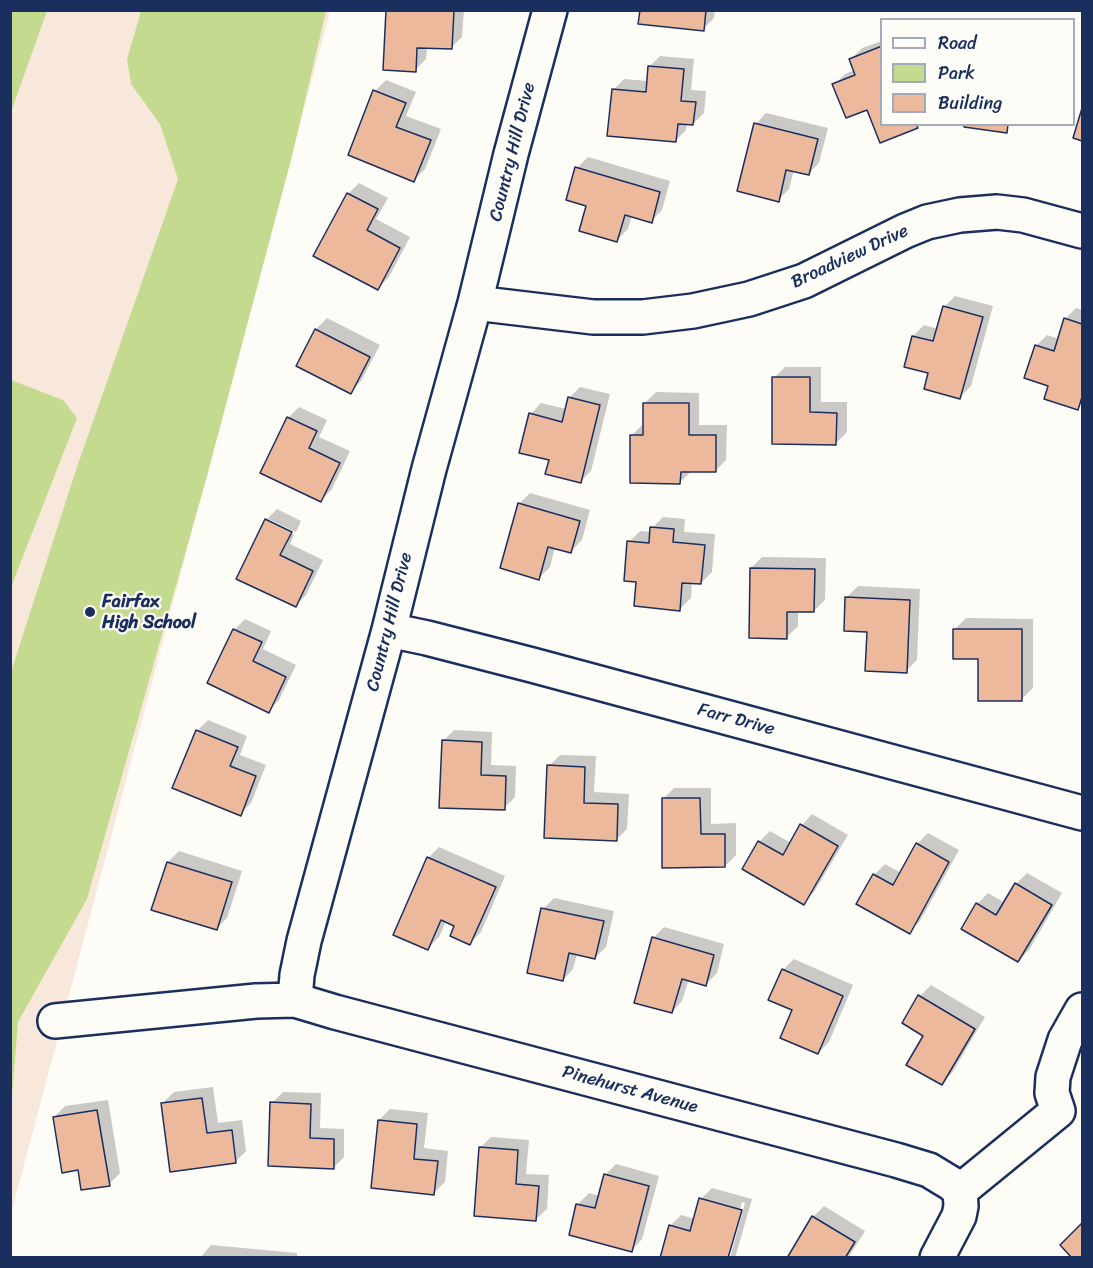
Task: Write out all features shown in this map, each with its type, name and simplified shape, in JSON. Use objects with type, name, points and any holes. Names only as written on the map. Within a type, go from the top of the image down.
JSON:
[{"type":"street","name":"Country Hill Drive","points":[[295,1000],[304,941],[389,630],[550,10]]},
{"type":"street","name":"Broadview Drive","points":[[475,303],[593,317],[643,317],[693,311],[749,299],[804,281],[927,222],[960,215],[997,213],[1023,215],[1083,231]]},
{"type":"street","name":"Farr Drive","points":[[389,630],[532,665],[1083,813]]},
{"type":"street","points":[[55,1021],[256,1001],[295,1000]]},
{"type":"street","name":"Pinehurst Avenue","points":[[295,1000],[896,1160],[929,1170],[960,1191]]},
{"type":"street","points":[[938,1257],[959,1216],[960,1191],[1070,1116],[1052,1093],[1053,1077],[1065,1040],[1083,1010]]},
{"type":"shaded area","name":"Fairfax High School","points":[[11,11],[330,11],[11,1214]]},
{"type":"green space","points":[[10,11],[47,11],[11,112]]},
{"type":"green space","name":"Fairfax High School","points":[[141,11],[326,11],[292,156],[207,476],[87,899],[18,1022],[11,1108],[11,672],[76,470],[178,179],[160,124],[131,84],[127,59]]},
{"type":"green space","points":[[11,380],[63,400],[77,418],[11,587]]},
{"type":"building","points":[[386,10],[454,11],[452,49],[417,48],[416,72],[383,70]]},
{"type":"building","points":[[640,10],[706,10],[704,31],[638,24]]},
{"type":"building","points":[[880,47],[880,126],[917,126],[918,128],[880,143],[867,110],[846,118],[832,84],[855,75],[849,59]]},
{"type":"building","points":[[648,66],[684,69],[681,101],[696,102],[693,125],[678,124],[676,142],[607,136],[612,89],[646,92]]},
{"type":"building","points":[[373,90],[406,103],[396,127],[431,140],[414,182],[348,155]]},
{"type":"building","points":[[1082,108],[1082,141],[1073,138]]},
{"type":"building","points":[[754,123],[818,139],[809,175],[786,170],[779,202],[737,191]]},
{"type":"building","points":[[964,126],[1008,126],[1007,133]]},
{"type":"building","points":[[575,167],[660,192],[652,223],[625,215],[617,242],[579,231],[586,206],[566,200]]},
{"type":"building","points":[[347,193],[378,209],[367,230],[400,248],[378,290],[313,256]]},
{"type":"building","points":[[943,306],[983,317],[960,399],[924,389],[928,373],[904,367],[912,336],[933,341]]},
{"type":"building","points":[[1064,318],[1082,324],[1082,397],[1078,410],[1044,399],[1048,386],[1024,378],[1035,345],[1054,351]]},
{"type":"building","points":[[315,329],[370,357],[351,394],[296,366]]},
{"type":"building","points":[[772,377],[810,377],[810,412],[837,413],[836,445],[772,444]]},
{"type":"building","points":[[568,397],[600,405],[581,483],[545,474],[549,460],[519,453],[529,413],[562,422]]},
{"type":"building","points":[[643,403],[689,403],[689,435],[716,435],[716,472],[681,472],[680,484],[630,483],[630,435],[643,435]]},
{"type":"building","points":[[287,417],[317,431],[309,448],[340,463],[321,502],[260,473]]},
{"type":"building","points":[[518,503],[580,521],[571,553],[548,547],[539,580],[500,568]]},
{"type":"building","points":[[265,519],[292,532],[280,555],[313,571],[296,607],[236,579]]},
{"type":"building","points":[[650,527],[674,529],[673,542],[705,545],[701,584],[682,583],[680,611],[634,606],[636,582],[624,581],[627,541],[649,543]]},
{"type":"building","points":[[750,568],[815,569],[814,612],[787,612],[787,639],[749,638]]},
{"type":"building","points":[[845,597],[910,600],[907,673],[865,671],[867,632],[844,631]]},
{"type":"building","points":[[233,629],[262,642],[253,661],[286,677],[269,713],[207,683]]},
{"type":"building","points":[[953,629],[1022,629],[1022,701],[978,701],[978,659],[953,659]]},
{"type":"building","points":[[196,730],[238,747],[230,766],[256,776],[241,816],[172,788]]},
{"type":"building","points":[[442,740],[482,742],[481,775],[506,776],[505,810],[439,808]]},
{"type":"building","points":[[547,765],[585,767],[584,803],[618,804],[617,841],[544,838]]},
{"type":"building","points":[[662,798],[700,798],[701,834],[725,834],[725,867],[662,868]]},
{"type":"building","points":[[800,824],[838,846],[804,905],[742,869],[758,841],[783,855]]},
{"type":"building","points":[[916,843],[949,862],[910,934],[856,904],[873,874],[893,885]]},
{"type":"building","points":[[427,857],[496,887],[470,945],[450,936],[454,926],[441,920],[428,950],[393,935]]},
{"type":"building","points":[[167,862],[232,882],[217,930],[151,910]]},
{"type":"building","points":[[1015,883],[1052,905],[1018,962],[961,929],[976,903],[996,915]]},
{"type":"building","points":[[541,908],[604,921],[595,959],[569,953],[563,981],[527,973]]},
{"type":"building","points":[[652,937],[714,955],[706,986],[682,979],[672,1013],[634,1003]]},
{"type":"building","points":[[782,969],[843,996],[818,1054],[780,1038],[792,1010],[768,1000]]},
{"type":"building","points":[[918,995],[975,1029],[942,1085],[906,1065],[923,1036],[902,1023]]},
{"type":"building","points":[[202,1098],[207,1133],[232,1130],[236,1163],[170,1172],[161,1103]]},
{"type":"building","points":[[270,1102],[311,1104],[310,1138],[334,1139],[334,1169],[268,1166]]},
{"type":"building","points":[[97,1110],[110,1186],[81,1190],[78,1170],[62,1173],[53,1117]]},
{"type":"building","points":[[378,1120],[417,1124],[414,1159],[438,1161],[434,1195],[371,1188]]},
{"type":"building","points":[[479,1147],[518,1150],[516,1184],[539,1186],[536,1221],[474,1216]]},
{"type":"building","points":[[604,1174],[649,1186],[632,1252],[569,1235],[576,1204],[595,1208]]},
{"type":"building","points":[[699,1198],[742,1210],[728,1258],[660,1258],[669,1225],[690,1231]]},
{"type":"building","points":[[812,1216],[855,1242],[845,1258],[787,1258]]},
{"type":"building","points":[[1082,1223],[1082,1258],[1072,1258],[1060,1245]]},
{"type":"place","name":"Fairfax High School","points":[[90,612]]}]
